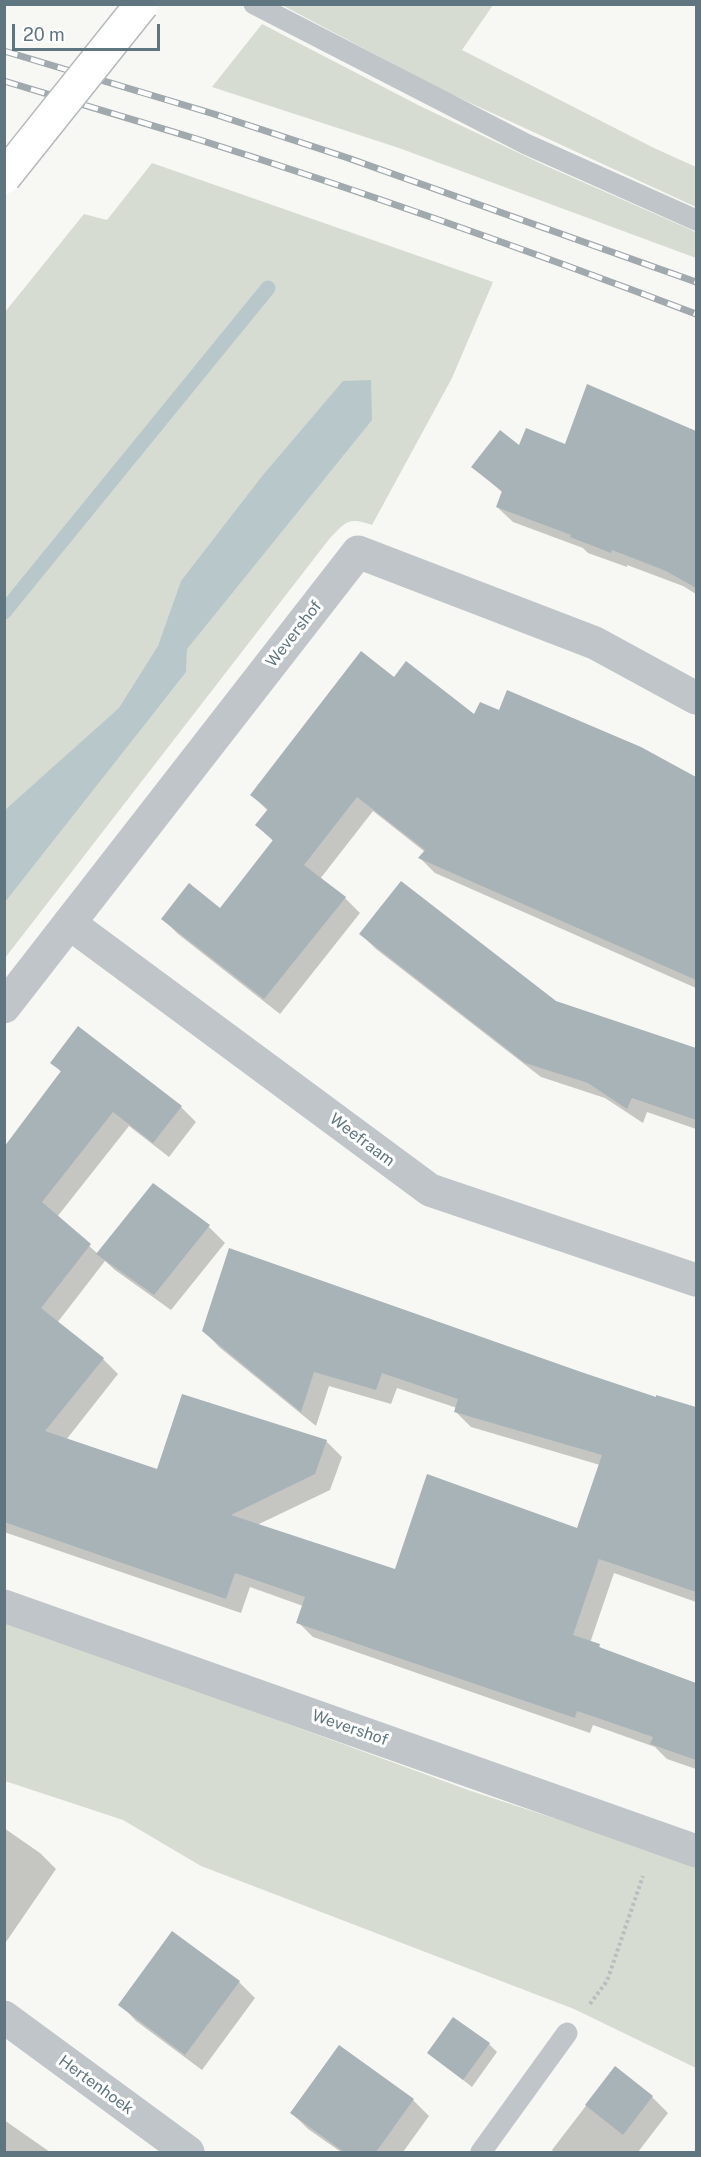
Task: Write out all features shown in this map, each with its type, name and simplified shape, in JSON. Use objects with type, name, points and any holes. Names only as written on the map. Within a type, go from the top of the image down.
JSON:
[{"type":"highway","points":[[4,177],[142,4]]},
{"type":"street","name":"Wevershof","points":[[4,1007],[358,552],[595,643],[696,698]]},
{"type":"street","name":"Weefraam","points":[[69,923],[430,1190],[696,1280]]},
{"type":"street","name":"Wevershof","points":[[4,1606],[696,1851]]},
{"type":"street","name":"Hertenhoek","points":[[4,2017],[188,2152]]},
{"type":"lane","points":[[254,4],[526,144],[696,220]]},
{"type":"lane","points":[[481,2152],[567,2033]]},
{"type":"path","points":[[567,2033],[607,1981],[657,1837]]},
{"type":"shaded area","points":[[282,5],[493,5],[462,50],[696,167],[696,207],[440,89]]},
{"type":"shaded area","points":[[262,24],[420,106],[544,165],[696,232],[696,258],[399,148],[212,87]]},
{"type":"shaded area","points":[[152,163],[493,282],[452,378],[372,525],[358,521],[348,522],[330,538],[5,958],[5,312],[84,214],[107,220]]},
{"type":"shaded area","points":[[371,380],[372,420],[187,649],[186,672],[5,902],[5,810],[119,708],[158,646],[181,581],[263,475],[343,381]]},
{"type":"shaded area","points":[[4,1620],[471,1791],[696,1865],[696,2068],[574,2009],[201,1866],[123,1820],[5,1781]]},
{"type":"building","points":[[587,384],[696,431],[696,588],[666,571],[612,550],[611,553],[570,537],[571,535],[496,507],[502,491],[471,467],[500,430],[519,445],[526,428],[565,444]]},
{"type":"building","points":[[361,651],[394,677],[406,661],[474,714],[480,702],[499,710],[507,690],[641,747],[696,777],[696,980],[418,858],[425,850],[357,797],[304,865],[346,897],[264,999],[161,919],[189,883],[220,908],[273,840],[255,825],[268,809],[250,795]]},
{"type":"building","points":[[401,881],[556,1001],[696,1048],[696,1120],[632,1098],[627,1109],[588,1083],[525,1063],[359,934]]},
{"type":"building","points":[[78,1026],[182,1106],[153,1143],[113,1112],[42,1202],[91,1244],[41,1308],[104,1358],[45,1431],[157,1469],[182,1394],[327,1440],[315,1474],[231,1515],[395,1569],[427,1474],[577,1528],[602,1455],[454,1412],[458,1399],[382,1373],[376,1390],[314,1372],[301,1412],[202,1331],[229,1248],[584,1373],[656,1397],[656,1395],[696,1407],[696,1592],[599,1559],[573,1635],[696,1683],[696,1760],[650,1744],[653,1737],[577,1711],[575,1718],[296,1623],[305,1597],[235,1573],[226,1599],[4,1522],[4,1147],[61,1071],[50,1063]]},
{"type":"building","points":[[153,1183],[210,1225],[154,1295],[96,1254]]},
{"type":"building","points":[[172,1931],[240,1981],[185,2055],[118,2005]]},
{"type":"building","points":[[453,2017],[490,2043],[463,2080],[427,2053]]},
{"type":"building","points":[[339,2045],[414,2099],[376,2152],[344,2152],[290,2113]]},
{"type":"building","points":[[615,2066],[653,2096],[623,2135],[585,2105]]},
{"type":"waterway","points":[[4,612],[268,288]]},
{"type":"railway","points":[[4,51],[214,114],[348,158],[696,282]]},
{"type":"railway","points":[[4,81],[200,140],[325,181],[696,314]]}]
